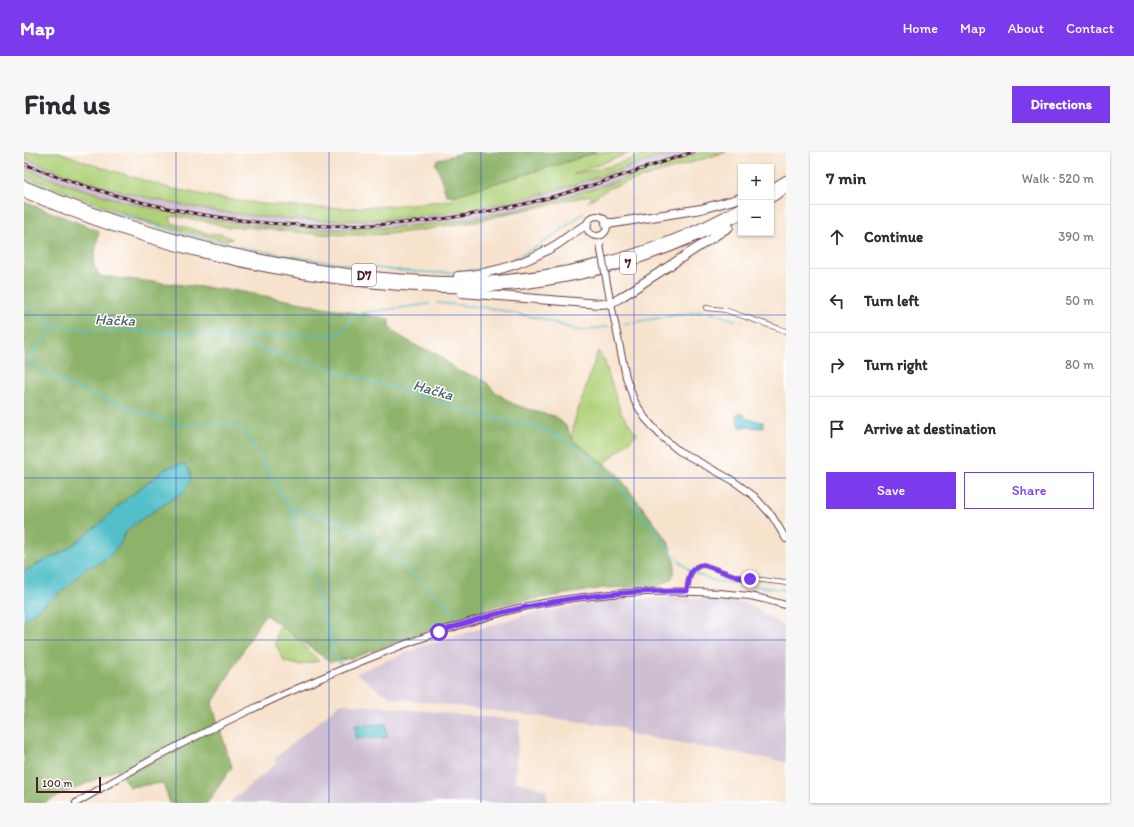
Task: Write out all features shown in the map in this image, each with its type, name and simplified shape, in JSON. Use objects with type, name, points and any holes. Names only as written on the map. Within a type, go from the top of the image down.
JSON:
[{"type":"highway","points":[[774,182],[786,176]]},
{"type":"highway","points":[[774,194],[786,180]]},
{"type":"highway","name":"D7","points":[[24,185],[97,214],[193,244],[255,258],[313,269],[454,288],[508,286]]},
{"type":"highway","points":[[774,195],[786,189]]},
{"type":"highway","name":"D7","points":[[24,193],[94,221],[192,252],[286,272],[378,284],[481,281],[522,277],[567,270],[607,261],[648,248],[709,224],[738,209]]},
{"type":"highway","points":[[606,223],[701,209],[738,199]]},
{"type":"highway","name":"7","points":[[508,286],[567,278],[623,265],[683,243],[738,218]]},
{"type":"highway","points":[[587,225],[581,227],[557,245],[540,254],[508,267],[479,274],[459,276],[427,276],[412,283],[421,291],[507,296],[600,304],[611,303],[738,222]]},
{"type":"street","points":[[596,216],[602,218],[606,223],[605,231],[602,234],[595,236],[589,232],[587,225],[590,219],[596,216]]},
{"type":"street","points":[[598,236],[622,361],[634,400],[646,418],[662,437],[678,451],[732,480],[754,496],[772,516],[786,539]]},
{"type":"street","points":[[706,308],[725,310],[786,330]]},
{"type":"street","points":[[687,591],[689,576],[694,567],[699,565],[704,565],[738,577],[786,584]]},
{"type":"street","points":[[76,803],[184,742],[264,704],[415,640],[450,628],[516,609],[586,596],[687,591],[747,596],[786,605]]},
{"type":"shaded area","points":[[674,152],[703,152],[578,193],[516,210],[475,218],[390,228],[302,229],[256,226],[211,220],[121,201],[80,189],[24,168],[24,158],[83,180],[123,192],[213,211],[279,219],[347,221],[431,215],[513,201],[576,184]]},
{"type":"shaded area","points":[[674,597],[745,602],[786,627],[786,762],[630,734],[621,727],[395,698],[381,692],[356,673],[423,646],[528,614],[605,601]]},
{"type":"shaded area","points":[[341,703],[520,720],[515,781],[547,790],[547,803],[230,803],[276,764],[275,758]]},
{"type":"green space","points":[[24,152],[59,152],[91,164],[169,188],[220,198],[271,205],[346,208],[390,206],[452,200],[455,195],[595,152],[632,152],[573,174],[607,167],[653,152],[674,152],[574,185],[513,201],[452,212],[390,219],[328,220],[266,217],[204,209],[143,196],[83,179],[24,158]]},
{"type":"green space","points":[[464,152],[595,152],[455,195],[446,195],[435,163],[438,160]]},
{"type":"green space","points":[[703,152],[726,152],[609,188],[588,202],[592,198],[590,195],[476,222],[423,230],[361,235],[318,234],[245,227],[227,227],[209,222],[173,216],[170,218],[172,223],[210,234],[221,234],[232,239],[227,241],[145,221],[24,175],[24,168],[84,189],[144,206],[205,218],[267,226],[329,229],[391,227],[453,221],[516,210],[587,191]]},
{"type":"green space","points":[[24,202],[99,231],[93,264],[100,276],[238,291],[389,319],[389,326],[395,333],[420,348],[434,352],[458,371],[480,378],[494,391],[513,404],[540,413],[555,416],[566,426],[574,441],[617,474],[668,541],[675,565],[672,578],[658,587],[604,588],[499,605],[352,658],[330,662],[266,615],[261,620],[212,704],[232,767],[207,803],[170,803],[163,783],[129,787],[118,769],[43,803],[24,803],[24,620],[66,588],[86,568],[95,565],[119,545],[126,532],[133,525],[186,490],[190,482],[190,476],[188,468],[168,467],[123,502],[97,526],[65,551],[24,572],[24,552],[27,546],[27,532],[24,527]]},
{"type":"green space","points":[[598,351],[604,360],[621,413],[637,434],[604,464],[574,441],[573,436],[575,419]]},
{"type":"green space","points":[[285,627],[319,661],[300,665],[285,662],[275,643],[278,629]]},
{"type":"water","points":[[740,413],[745,415],[745,418],[763,422],[763,428],[740,427],[736,415]]},
{"type":"water","points":[[183,464],[189,469],[190,472],[190,479],[186,490],[133,525],[126,532],[119,545],[110,556],[95,565],[86,568],[66,588],[24,620],[24,572],[65,551],[97,526],[123,502],[168,467]]},
{"type":"water","points":[[386,724],[387,738],[356,738],[355,725]]},
{"type":"waterway","points":[[24,178],[107,210],[192,236],[279,254],[384,269],[417,272],[434,273],[467,271],[500,264],[533,249],[584,212]]},
{"type":"waterway","points":[[437,303],[490,308],[543,319],[576,330],[589,330],[608,326]]},
{"type":"waterway","name":"Hačka","points":[[24,304],[54,325],[74,329],[206,334],[296,359],[483,415],[546,430],[562,438],[610,475],[676,558],[688,569],[696,574],[715,581],[786,590]]},
{"type":"waterway","points":[[225,338],[340,334],[352,318],[361,313],[429,304]]},
{"type":"waterway","points":[[634,322],[701,311]]},
{"type":"waterway","points":[[709,312],[735,320]]},
{"type":"waterway","points":[[624,324],[629,323]]},
{"type":"waterway","points":[[53,326],[27,362],[70,386],[160,419],[182,425],[224,423],[236,426],[247,435],[290,508],[340,522],[381,546],[458,614]]},
{"type":"waterway","points":[[291,509],[331,636],[335,657],[342,665]]},
{"type":"railway","points":[[24,164],[84,186],[144,203],[205,215],[266,223],[328,226],[390,224],[452,217],[515,206],[582,188],[693,152]]},
{"type":"route","points":[[439,632],[486,617],[555,601],[586,596],[687,591],[689,576],[694,567],[699,565],[704,565],[727,574],[750,579]]}]
